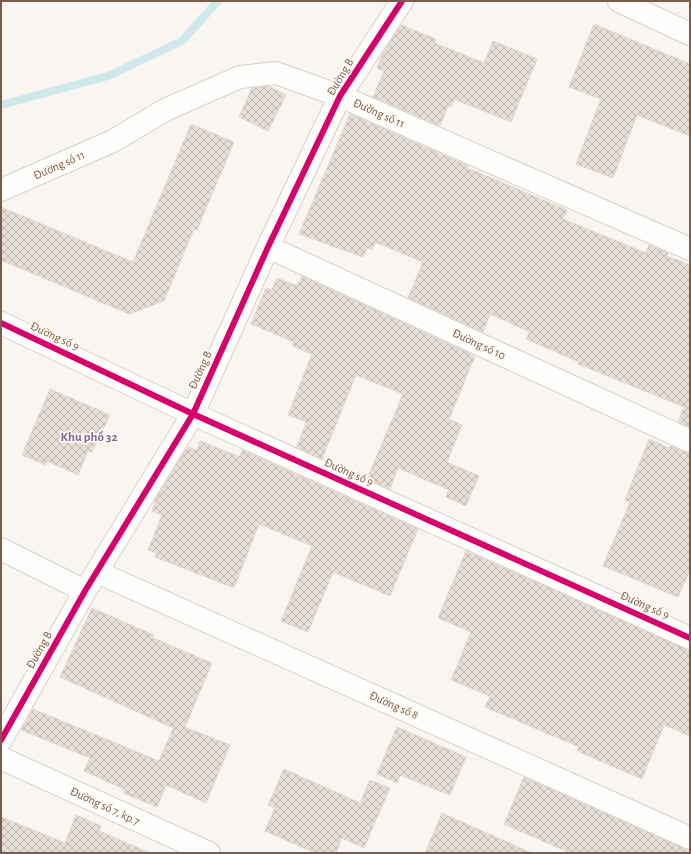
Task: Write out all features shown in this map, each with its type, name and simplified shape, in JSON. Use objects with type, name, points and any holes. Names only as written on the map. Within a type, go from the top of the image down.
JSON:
[{"type":"street","name":"Đường B","points":[[1,740],[85,591],[193,414],[268,247],[340,96],[402,1]]},
{"type":"street","points":[[619,1],[690,34]]},
{"type":"street","name":"Đường số 11","points":[[1,190],[113,141],[165,110],[240,76],[276,73],[340,96],[690,249]]},
{"type":"street","name":"Đường số 10","points":[[268,247],[690,441]]},
{"type":"street","name":"Đường số 9","points":[[1,323],[193,414],[690,638]]},
{"type":"street","points":[[1,549],[85,591]]},
{"type":"street","name":"Đường số 8","points":[[97,572],[690,838]]},
{"type":"street","name":"Đường số 7, kp.7","points":[[1,758],[209,853]]},
{"type":"building","points":[[594,24],[690,64],[690,136],[637,115],[613,178],[576,164],[601,99],[569,87]]},
{"type":"building","points":[[401,25],[436,39],[435,43],[484,63],[493,41],[537,59],[511,122],[454,99],[451,107],[448,106],[440,126],[373,97],[384,71],[377,68],[383,53]]},
{"type":"building","points":[[268,86],[286,95],[268,131],[239,117],[252,88]]},
{"type":"building","points":[[350,114],[468,166],[468,168],[567,210],[563,219],[646,253],[649,245],[668,253],[667,256],[690,265],[690,427],[678,422],[684,407],[578,364],[579,362],[526,339],[530,332],[490,314],[483,332],[408,298],[423,262],[375,242],[372,250],[367,248],[363,257],[299,234]]},
{"type":"building","points":[[191,124],[234,142],[197,230],[194,229],[164,301],[129,314],[1,260],[1,207],[133,262]]},
{"type":"building","points":[[302,276],[475,356],[449,419],[462,425],[447,462],[479,476],[466,506],[446,497],[449,490],[398,468],[390,489],[367,479],[403,394],[356,375],[322,459],[297,447],[306,422],[288,415],[312,354],[292,346],[294,342],[251,324],[266,288],[272,290],[277,278],[297,286]]},
{"type":"building","points":[[50,389],[110,415],[92,452],[88,451],[78,475],[47,461],[46,465],[22,455]]},
{"type":"building","points":[[649,439],[669,448],[670,446],[690,453],[690,570],[678,597],[603,566],[630,502],[625,500]]},
{"type":"building","points":[[200,441],[240,457],[242,450],[418,529],[390,596],[333,572],[308,632],[281,621],[312,546],[259,524],[234,588],[155,557],[157,553],[148,550],[162,515],[152,511],[156,498],[187,448],[197,450]]},
{"type":"building","points":[[466,551],[690,650],[690,736],[664,725],[642,779],[577,751],[579,747],[485,707],[490,696],[451,680],[471,632],[438,618]]},
{"type":"building","points":[[92,608],[154,635],[153,638],[212,663],[185,727],[230,745],[206,803],[166,785],[157,807],[123,793],[124,789],[84,771],[90,758],[21,730],[33,709],[159,761],[173,728],[60,677]]},
{"type":"building","points":[[397,727],[466,757],[450,795],[400,775],[397,783],[377,774]]},
{"type":"building","points":[[284,769],[360,803],[370,780],[390,788],[364,848],[342,838],[336,853],[315,853],[265,831],[275,808],[268,805]]},
{"type":"building","points":[[524,777],[690,850],[690,853],[570,853],[504,824]]},
{"type":"building","points":[[442,813],[532,853],[425,853]]},
{"type":"building","points":[[76,815],[101,826],[99,831],[150,853],[1,853],[1,817],[65,843]]},
{"type":"waterway","points":[[1,105],[108,76],[182,41],[218,1]]},
{"type":"cycle path","points":[[1,740],[85,591],[193,414],[268,247],[340,96],[402,1]]},
{"type":"cycle path","points":[[1,323],[193,414],[690,638]]},
{"type":"district","name":"Khu phố 32","points":[[89,437]]}]
